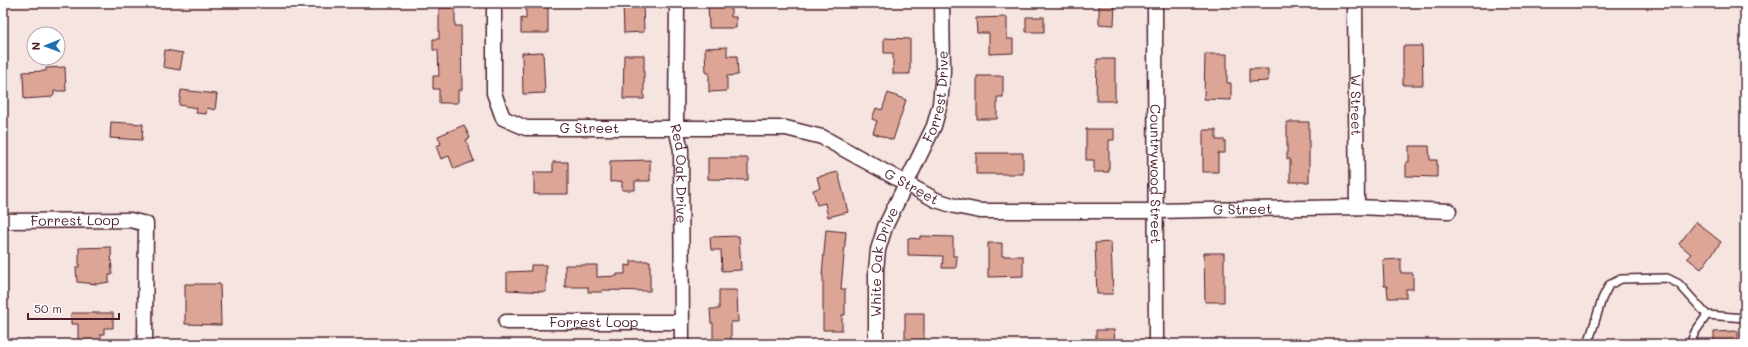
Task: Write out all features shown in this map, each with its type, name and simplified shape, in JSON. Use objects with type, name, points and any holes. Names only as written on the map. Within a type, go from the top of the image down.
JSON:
[{"type":"street","name":"G Street","points":[[494,3],[494,93],[503,118],[526,128],[786,128],[822,137],[936,200],[954,206],[980,211],[1155,211],[1357,207],[1449,211]]},
{"type":"street","name":"Red Oak Drive","points":[[676,3],[676,128],[681,150],[682,344]]},
{"type":"street","name":"Forrest Drive","points":[[905,183],[934,126],[940,104],[943,72],[942,3]]},
{"type":"street","name":"Countrywood Street","points":[[1155,3],[1156,344]]},
{"type":"street","name":"W Street","points":[[1355,3],[1357,207]]},
{"type":"street","name":"White Oak Drive","points":[[876,344],[876,270],[878,250],[885,227],[905,183]]},
{"type":"street","name":"Forrest Loop","points":[[3,221],[130,220],[146,224],[145,344]]},
{"type":"street","name":"Forrest Loop","points":[[506,322],[682,322]]},
{"type":"lane","points":[[1588,344],[1602,299],[1610,285],[1621,279],[1668,278],[1679,284],[1707,315],[1745,318]]},
{"type":"lane","points":[[1690,344],[1695,332],[1707,315]]},
{"type":"building","points":[[526,3],[548,3],[548,33],[521,33],[521,18],[526,19]]},
{"type":"building","points":[[623,3],[643,3],[644,32],[624,33]]},
{"type":"building","points":[[708,3],[731,3],[731,17],[736,17],[736,28],[709,28]]},
{"type":"building","points":[[1099,3],[1115,3],[1114,25],[1099,24]]},
{"type":"building","points":[[439,8],[455,8],[455,26],[461,26],[462,90],[458,90],[458,103],[439,103],[439,89],[433,89],[433,76],[439,76],[438,50],[433,50],[433,39],[439,39]]},
{"type":"building","points":[[1007,17],[1007,39],[1013,39],[1013,53],[989,54],[989,33],[977,33],[976,18]]},
{"type":"building","points":[[1026,17],[1044,17],[1044,32],[1026,32]]},
{"type":"building","points":[[884,38],[910,39],[910,74],[893,74],[893,53],[884,53]]},
{"type":"building","points":[[1403,46],[1422,46],[1423,85],[1403,85]]},
{"type":"building","points":[[727,47],[727,56],[737,56],[738,75],[727,76],[727,91],[709,92],[709,73],[706,73],[705,48]]},
{"type":"building","points":[[165,50],[183,53],[180,70],[163,67]]},
{"type":"building","points":[[543,52],[545,93],[523,94],[522,53]]},
{"type":"building","points":[[1205,54],[1227,54],[1227,83],[1231,83],[1231,100],[1204,99]]},
{"type":"building","points":[[624,55],[644,55],[644,99],[623,99]]},
{"type":"building","points":[[1097,59],[1115,59],[1115,101],[1096,101]]},
{"type":"building","points":[[65,67],[66,91],[54,91],[54,95],[52,97],[24,99],[23,72],[46,71],[46,68]]},
{"type":"building","points":[[1249,69],[1268,69],[1268,81],[1249,82]]},
{"type":"building","points":[[977,76],[1003,76],[1003,97],[997,97],[997,119],[977,119]]},
{"type":"building","points":[[181,90],[217,94],[215,110],[207,108],[206,114],[196,113],[197,108],[179,105]]},
{"type":"building","points":[[888,93],[906,100],[893,140],[873,133],[877,121],[872,119],[876,108],[882,110]]},
{"type":"building","points":[[111,122],[143,124],[142,140],[110,138]]},
{"type":"building","points":[[1287,122],[1309,122],[1309,182],[1290,182],[1290,159],[1287,159]]},
{"type":"building","points":[[464,125],[470,138],[466,140],[474,161],[454,169],[449,156],[441,159],[436,146],[441,144],[438,136]]},
{"type":"building","points":[[1086,129],[1114,129],[1114,140],[1109,140],[1109,172],[1094,172],[1094,160],[1086,160]]},
{"type":"building","points":[[1203,130],[1216,130],[1216,140],[1225,140],[1225,153],[1218,153],[1218,172],[1203,172]]},
{"type":"building","points":[[1409,146],[1429,146],[1430,160],[1437,160],[1437,177],[1406,176],[1406,162],[1409,162]]},
{"type":"building","points":[[976,153],[1023,153],[1023,174],[976,174]]},
{"type":"building","points":[[708,158],[748,158],[748,180],[708,179]]},
{"type":"building","points":[[650,160],[650,181],[635,181],[635,190],[622,190],[622,181],[610,182],[610,161]]},
{"type":"building","points":[[553,162],[568,162],[568,194],[534,194],[534,172],[553,172]]},
{"type":"building","points":[[838,172],[848,212],[828,217],[825,203],[817,205],[813,190],[820,188],[817,177]]},
{"type":"building","points":[[1696,222],[1721,242],[1701,269],[1687,258],[1691,254],[1679,244]]},
{"type":"building","points":[[826,230],[846,232],[841,289],[845,289],[845,315],[842,315],[842,330],[823,330],[822,275]]},
{"type":"building","points":[[739,236],[741,270],[722,271],[721,250],[711,250],[710,237]]},
{"type":"building","points":[[920,236],[953,237],[953,256],[957,256],[956,268],[942,268],[943,256],[908,255],[908,238],[920,239]]},
{"type":"building","points":[[1111,242],[1113,294],[1097,294],[1095,243]]},
{"type":"building","points":[[988,243],[1002,243],[1002,256],[1023,256],[1023,276],[988,277]]},
{"type":"building","points":[[111,247],[112,275],[109,275],[109,282],[97,284],[77,282],[76,267],[79,267],[79,248]]},
{"type":"building","points":[[1204,253],[1224,253],[1224,302],[1205,302]]},
{"type":"building","points":[[1401,259],[1401,273],[1413,273],[1413,289],[1406,289],[1406,298],[1388,298],[1387,286],[1384,286],[1383,260]]},
{"type":"building","points":[[631,261],[650,261],[650,291],[602,290],[602,292],[588,292],[588,287],[565,287],[565,265],[597,265],[597,277],[617,276],[617,274],[625,274],[625,265],[631,266]]},
{"type":"building","points":[[531,265],[546,265],[546,292],[507,290],[507,272],[531,271]]},
{"type":"building","points":[[185,284],[220,284],[221,325],[185,324]]},
{"type":"building","points":[[719,290],[737,290],[738,322],[731,322],[731,344],[713,344],[713,323],[711,323],[710,309],[719,309]]},
{"type":"building","points":[[71,313],[113,313],[113,328],[104,328],[104,334],[101,334],[101,344],[78,344],[78,324],[71,324]]},
{"type":"building","points":[[905,313],[924,313],[924,344],[905,344]]},
{"type":"building","points":[[1096,330],[1114,330],[1115,344],[1096,344]]},
{"type":"building","points":[[1738,331],[1738,344],[1714,344],[1714,332]]}]
